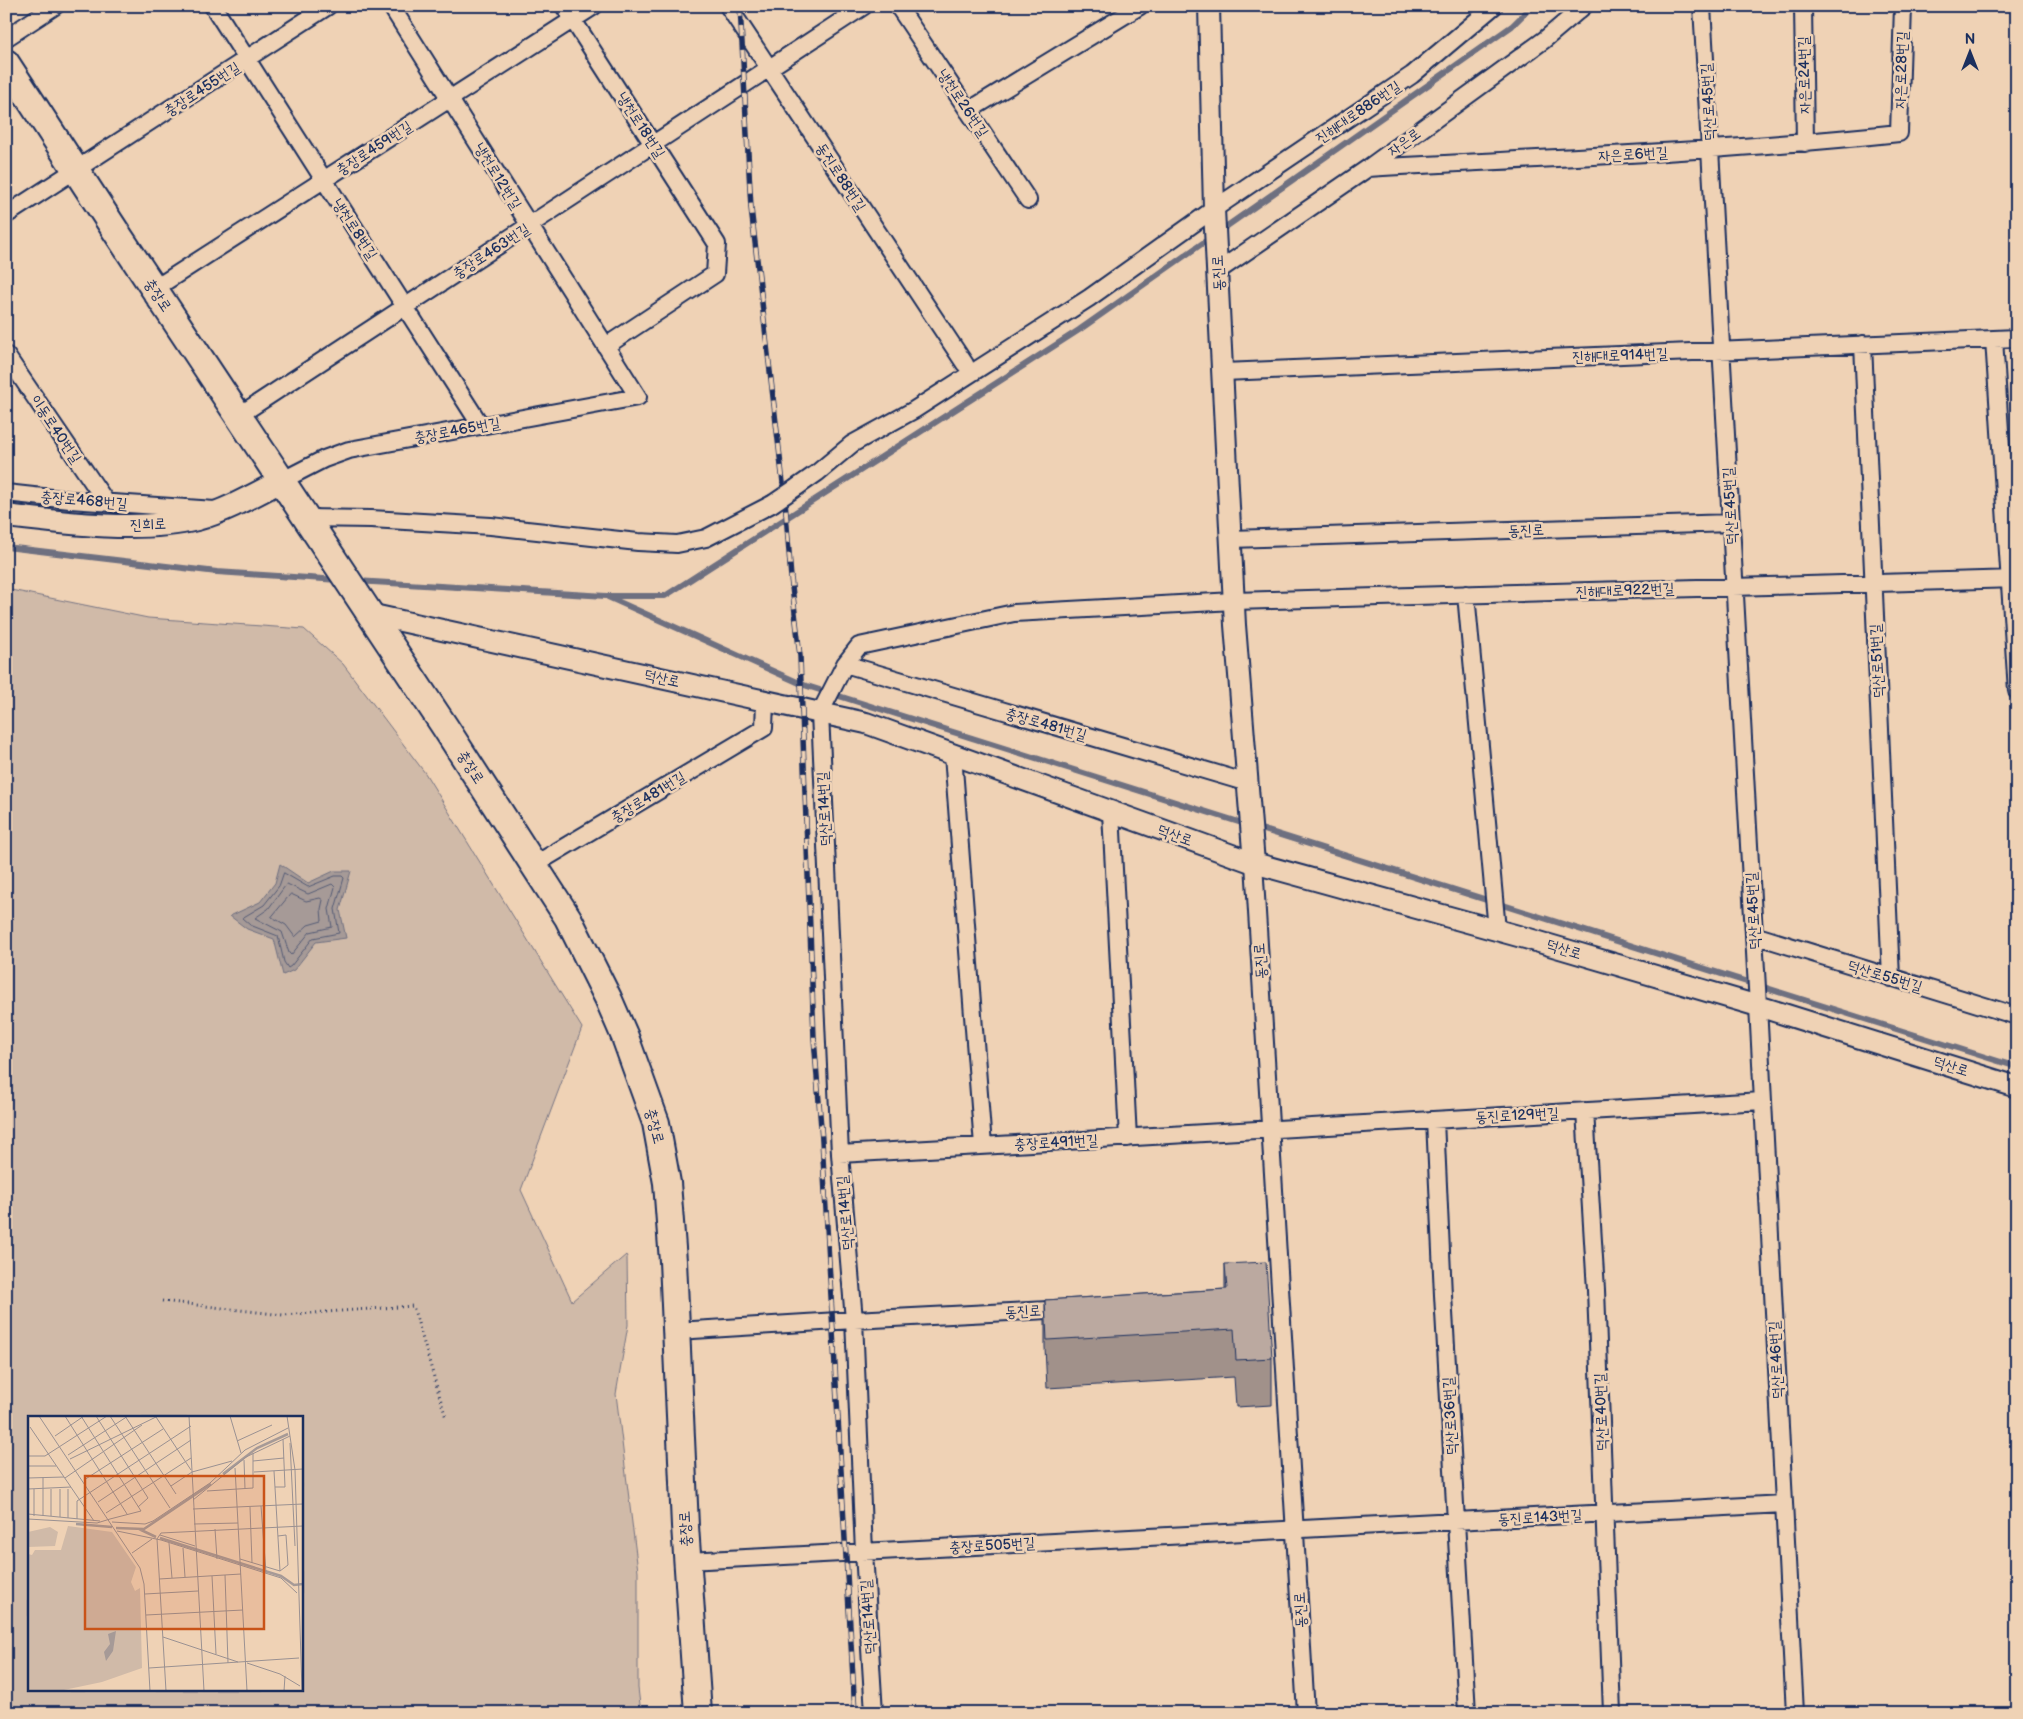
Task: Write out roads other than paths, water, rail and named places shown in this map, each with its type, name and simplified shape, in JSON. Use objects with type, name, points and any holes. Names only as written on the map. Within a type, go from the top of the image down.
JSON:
[{"type":"main road","name":"충장로","points":[[6,63],[534,865],[568,918],[608,998],[636,1065],[656,1124],[669,1200],[687,1561],[698,1713]]},
{"type":"main road","name":"진희로","points":[[6,516],[52,521],[138,526],[170,523],[197,519],[222,510],[281,481]]},
{"type":"street","points":[[6,38],[54,6]]},
{"type":"street","name":"냉천로8번길","points":[[213,6],[481,426]]},
{"type":"street","name":"충장로455번길","points":[[6,215],[328,6]]},
{"type":"street","name":"냉천로12번길","points":[[391,6],[638,397]]},
{"type":"street","name":"충장로459번길","points":[[154,289],[450,99],[569,13],[594,6]]},
{"type":"street","name":"동진로88번길","points":[[728,6],[965,364]]},
{"type":"street","points":[[770,68],[864,6]]},
{"type":"street","name":"냉천로26번길","points":[[898,6],[1028,200]]},
{"type":"street","points":[[968,111],[1140,6]]},
{"type":"street","name":"동진로","points":[[1209,6],[1214,209],[1235,625],[1254,863],[1306,1713]]},
{"type":"street","name":"진해대로886번길","points":[[308,522],[371,519],[491,526],[638,542],[677,544],[706,538],[772,504],[817,473],[852,444],[914,410],[1089,298],[1214,209],[1412,75],[1494,6]]},
{"type":"street","name":"자은로","points":[[1218,271],[1368,168],[1544,40],[1584,6]]},
{"type":"street","name":"덕산로45번길","points":[[1702,6],[1758,1006]]},
{"type":"street","name":"자은로24번길","points":[[1803,6],[1805,143]]},
{"type":"street","name":"자은로28번길","points":[[1899,133],[1904,6]]},
{"type":"street","name":"냉천로18번길","points":[[569,13],[717,244],[715,274],[606,346]]},
{"type":"street","name":"충장로463번길","points":[[238,416],[770,68]]},
{"type":"street","name":"자은로6번길","points":[[1368,168],[1805,143],[1899,133]]},
{"type":"street","name":"진해대로914번길","points":[[1223,372],[2017,338]]},
{"type":"street","points":[[1994,339],[2013,579],[2017,691]]},
{"type":"street","name":"덕산로51번길","points":[[1863,344],[1891,978]]},
{"type":"street","name":"이동로40번길","points":[[6,355],[106,502]]},
{"type":"street","name":"충장로465번길","points":[[281,481],[324,459],[349,450],[638,397]]},
{"type":"street","name":"충장로468번길","points":[[6,493],[222,510]]},
{"type":"street","name":"동진로","points":[[1231,539],[1731,523]]},
{"type":"street","name":"진해대로922번길","points":[[1234,601],[2013,579]]},
{"type":"street","points":[[1466,594],[1497,930]]},
{"type":"street","points":[[820,713],[845,664],[859,646],[1014,613],[1234,601]]},
{"type":"street","name":"덕산로","points":[[369,614],[866,723],[1254,863],[1497,930],[1758,1006],[2017,1087]]},
{"type":"street","name":"충장로481번길","points":[[845,664],[1248,783]]},
{"type":"street","name":"충장로481번길","points":[[534,865],[764,728],[765,701]]},
{"type":"street","name":"덕산로14번길","points":[[820,713],[840,1154],[854,1320],[864,1552],[874,1713]]},
{"type":"street","points":[[953,755],[983,1146]]},
{"type":"street","points":[[1111,812],[1128,1138]]},
{"type":"street","name":"덕산로55번길","points":[[1754,935],[2017,1016]]},
{"type":"street","name":"덕산로46번길","points":[[1758,1006],[1795,1713]]},
{"type":"street","name":"동진로129번길","points":[[1271,1129],[1763,1101]]},
{"type":"street","name":"덕산로40번길","points":[[1585,1111],[1596,1290],[1612,1713]]},
{"type":"street","name":"덕산로36번길","points":[[1435,1120],[1467,1713]]},
{"type":"street","name":"충장로491번길","points":[[840,1154],[1271,1129]]},
{"type":"street","points":[[1262,1300],[1282,1299]]},
{"type":"street","name":"동진로","points":[[676,1331],[1083,1308]]},
{"type":"street","name":"동진로143번길","points":[[1296,1530],[1784,1504]]},
{"type":"street","name":"충장로505번길","points":[[687,1561],[1296,1530]]},
{"type":"water","points":[[280,864],[308,883],[334,871],[351,871],[340,910],[346,938],[316,942],[294,970],[283,975],[274,939],[247,929],[230,916],[260,902],[275,883]]},
{"type":"waterway","points":[[356,581],[606,596],[665,596],[1079,330],[1512,26],[1532,6]]},
{"type":"waterway","points":[[6,547],[217,572],[339,580]]},
{"type":"waterway","points":[[608,597],[804,685],[2017,1067]]},
{"type":"railway","points":[[740,6],[751,208],[785,500],[800,656],[814,1038],[822,1140],[855,1713]]}]
